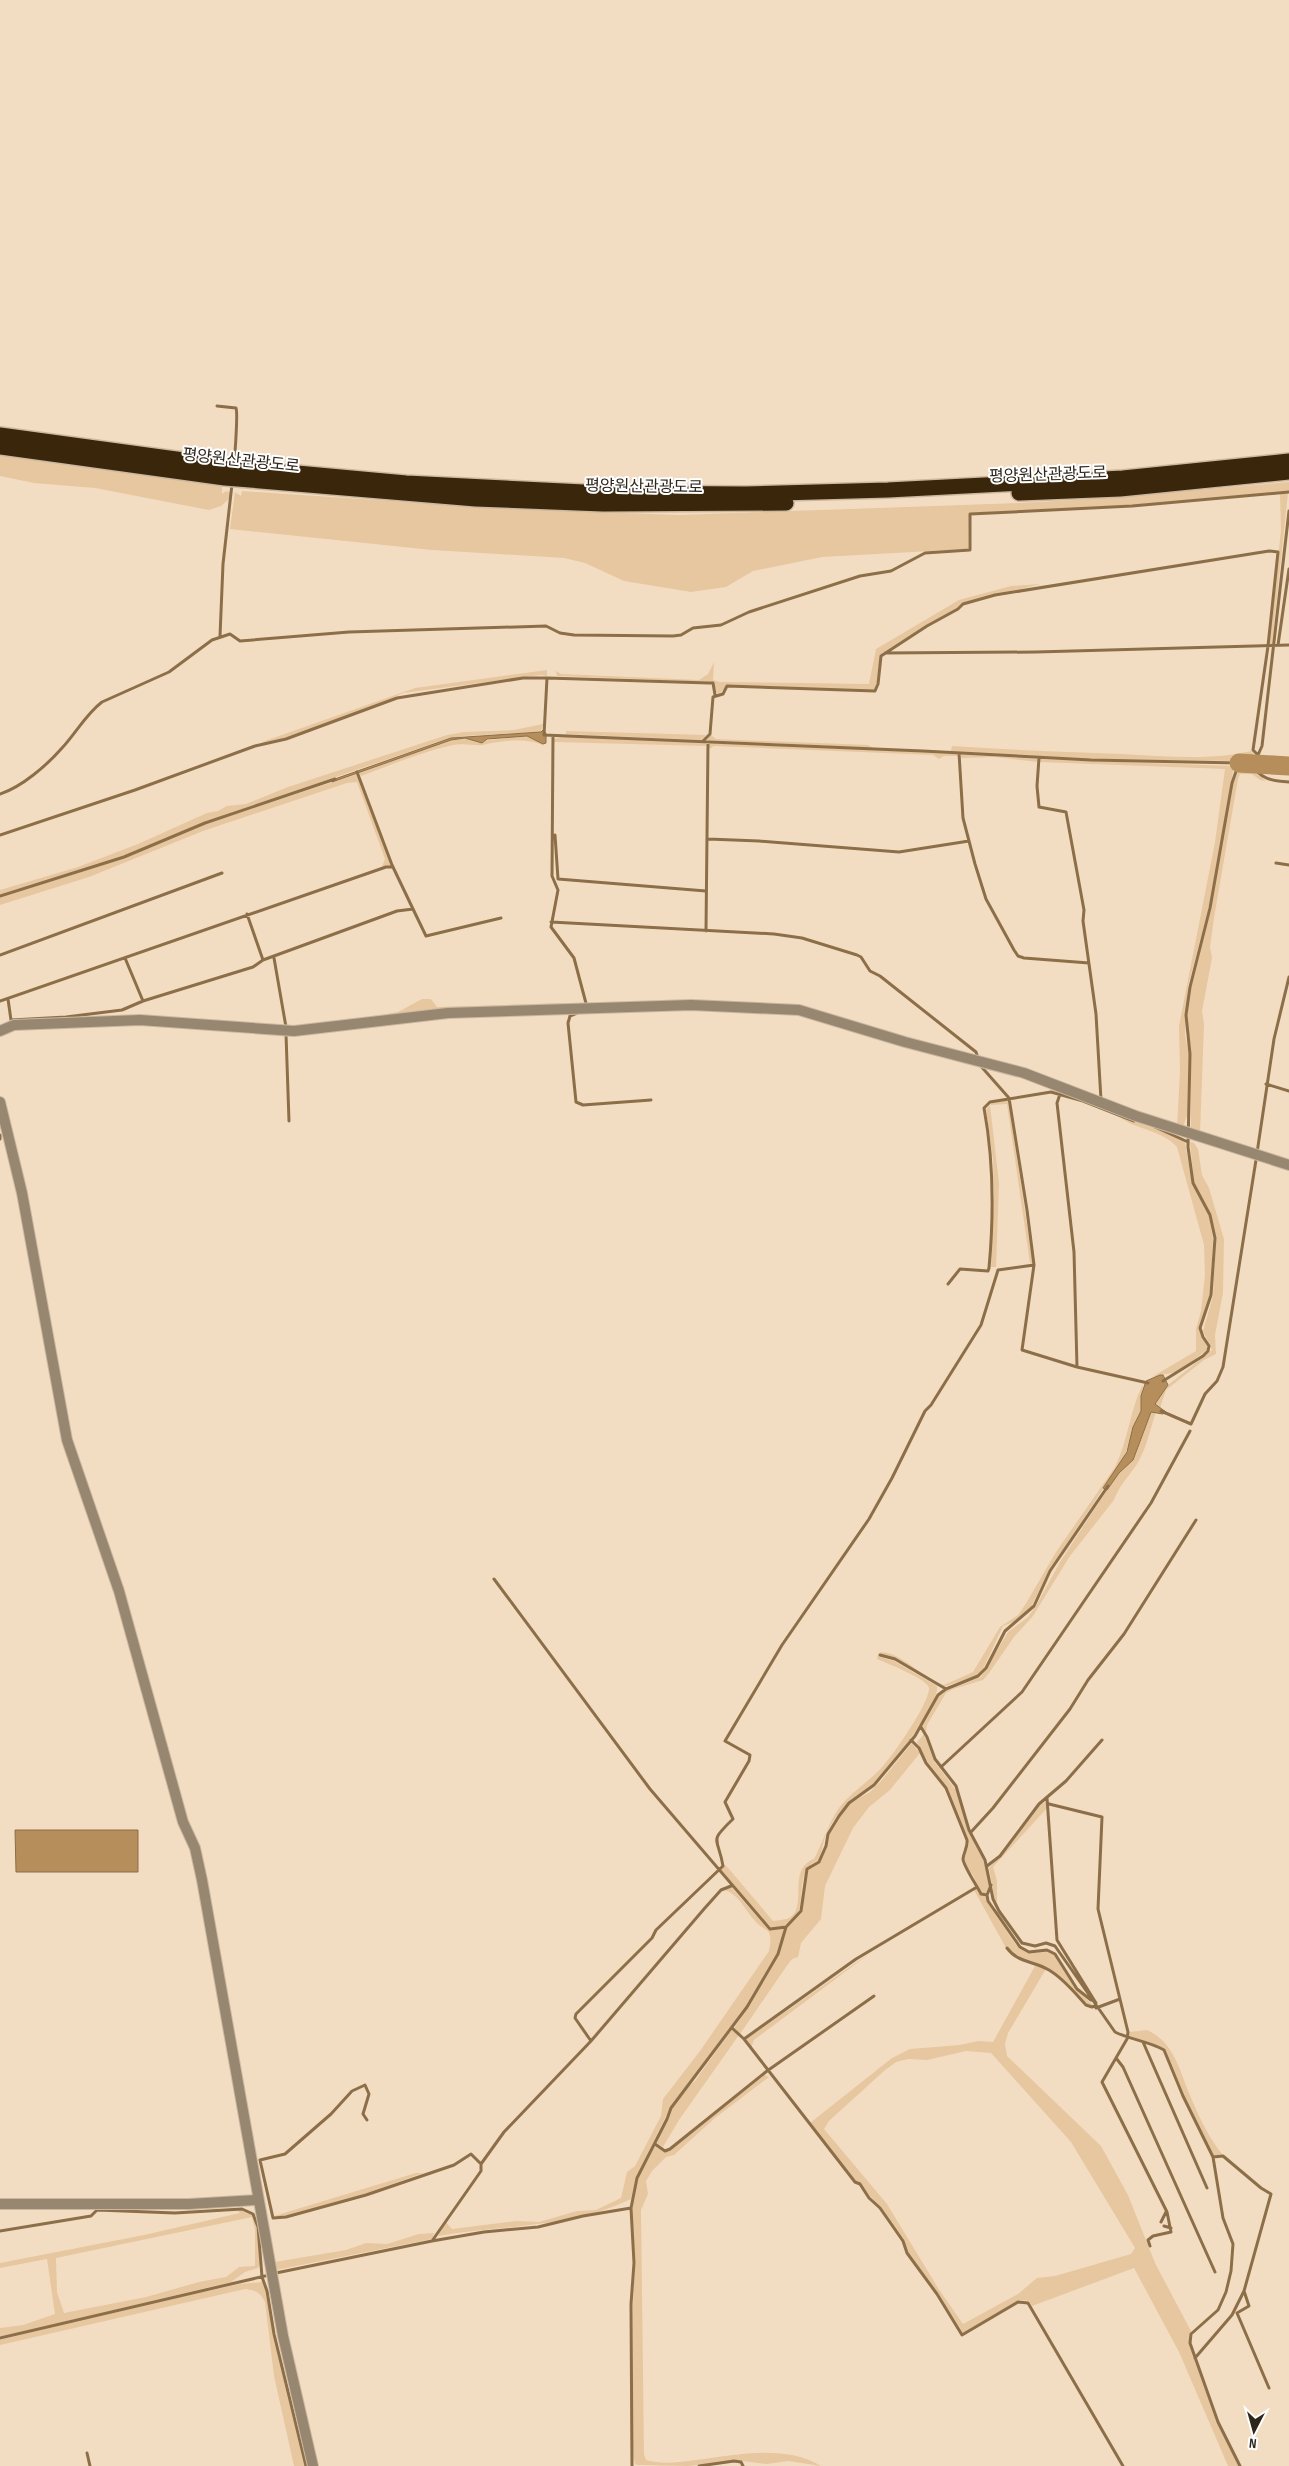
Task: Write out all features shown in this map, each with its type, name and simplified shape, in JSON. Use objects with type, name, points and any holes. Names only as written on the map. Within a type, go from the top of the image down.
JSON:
[{"type":"highway","points":[[0,435],[233,473],[406,484],[604,493],[746,494],[1123,478],[1289,460]]},
{"type":"highway","name":"평양원산관광도로","points":[[0,447],[476,499],[603,504],[747,505],[1120,489],[1289,472]]},
{"type":"street","points":[[0,1031],[14,1025],[140,1020],[294,1031],[448,1013],[691,1004],[799,1010],[905,1042],[1024,1073],[1136,1116],[1289,1165]]},
{"type":"street","points":[[0,1102],[22,1193],[68,1440],[119,1591],[180,1814],[195,1848],[257,2200],[283,2336],[312,2466]]},
{"type":"street","points":[[0,2204],[189,2204],[257,2200]]},
{"type":"shaded area","points":[[0,452],[222,486],[222,494],[226,491],[230,492],[230,498],[221,506],[209,510],[95,488],[34,483],[0,476]]},
{"type":"shaded area","points":[[1289,482],[1289,491],[1131,505],[969,513],[968,549],[822,557],[753,571],[726,587],[691,592],[624,581],[585,563],[564,558],[432,550],[230,529],[235,492],[241,496],[242,491],[495,508],[679,515],[1020,503],[1108,498]]},
{"type":"shaded area","points":[[1288,493],[1272,645],[1269,645],[1281,530],[1280,494]]},
{"type":"shaded area","points":[[1041,584],[963,603],[958,609],[926,626],[880,656],[876,689],[872,691],[732,685],[727,686],[719,694],[714,691],[713,682],[557,676],[556,671],[561,674],[699,680],[708,674],[714,662],[713,680],[720,682],[869,684],[876,649],[959,600],[1011,586]]},
{"type":"shaded area","points":[[547,670],[547,676],[541,675],[403,693],[366,710],[266,744],[262,742],[415,688]]},
{"type":"shaded area","points":[[543,724],[541,732],[463,736],[441,741],[204,822],[123,857],[0,896],[0,890],[78,867],[138,844],[207,813],[218,811],[227,806],[246,804],[288,787],[447,735],[464,732],[514,730]]},
{"type":"shaded area","points":[[543,730],[546,733],[546,743],[543,744],[527,736],[487,739],[482,743],[465,738],[451,740],[332,782],[332,780],[451,738],[541,732]]},
{"type":"shaded area","points":[[566,731],[706,735],[701,740],[566,734]]},
{"type":"shaded area","points":[[711,735],[716,739],[868,745],[873,748],[706,740]]},
{"type":"shaded area","points":[[527,736],[538,739],[544,746],[530,741],[453,745],[418,755],[361,776],[359,773],[451,740],[465,738],[480,741]]},
{"type":"shaded area","points":[[566,736],[706,743],[706,746],[554,742],[554,739]]},
{"type":"shaded area","points":[[709,743],[923,751],[958,754],[958,756],[944,756],[939,759],[933,755],[714,746],[709,749]]},
{"type":"shaded area","points":[[952,746],[1170,757],[1219,756],[1251,751],[1254,754],[1234,761],[1090,759],[959,752],[951,751]]},
{"type":"shaded area","points":[[961,754],[1038,759],[1038,762],[995,757],[961,758]]},
{"type":"shaded area","points":[[1266,756],[1274,763],[1289,763],[1289,769],[1264,771]]},
{"type":"shaded area","points":[[1040,759],[1234,766],[1209,907],[1188,986],[1185,1035],[1189,1054],[1189,1097],[1188,1113],[1183,1127],[1177,1127],[1180,1072],[1179,1026],[1215,842],[1225,769],[1040,762]]},
{"type":"shaded area","points":[[1240,768],[1251,769],[1266,781],[1260,780],[1252,774],[1240,774],[1238,779],[1214,918],[1210,947],[1212,958],[1202,1011],[1204,1024],[1200,1134],[1191,1131],[1191,1053],[1187,1016],[1190,988],[1211,907],[1233,783]]},
{"type":"shaded area","points":[[357,774],[391,866],[382,867],[385,859],[357,782],[347,783],[203,831],[89,877],[0,905],[0,897],[124,858],[205,824]]},
{"type":"shaded area","points":[[422,999],[431,999],[437,1007],[564,1003],[561,1005],[358,1019],[398,1012]]},
{"type":"shaded area","points":[[1008,1100],[1033,1263],[1030,1263],[1007,1104],[990,1105]]},
{"type":"shaded area","points":[[990,1105],[999,1183],[996,1267],[991,1267],[994,1193],[993,1160],[986,1110]]},
{"type":"shaded area","points":[[1119,1117],[1157,1129],[1185,1142],[1192,1184],[1209,1216],[1213,1238],[1208,1306],[1199,1328],[1207,1350],[1177,1372],[1152,1377],[1196,1351],[1196,1329],[1201,1311],[1205,1275],[1204,1245],[1177,1147],[1157,1133],[1134,1125]]},
{"type":"shaded area","points":[[1190,1142],[1194,1143],[1198,1149],[1202,1175],[1209,1188],[1224,1239],[1223,1293],[1215,1335],[1216,1354],[1204,1360],[1166,1390],[1160,1408],[1155,1404],[1168,1385],[1212,1350],[1203,1331],[1213,1296],[1216,1238],[1211,1215],[1194,1183]]},
{"type":"shaded area","points":[[1163,1375],[1168,1385],[1155,1404],[1166,1412],[1163,1414],[1151,1412],[1133,1460],[1119,1473],[1107,1490],[1103,1488],[1127,1452],[1133,1427],[1141,1411],[1141,1396],[1146,1381]]},
{"type":"shaded area","points":[[1143,1384],[1141,1411],[1124,1457],[1048,1573],[1031,1607],[1016,1621],[1003,1626],[984,1667],[978,1675],[943,1687],[894,1658],[878,1653],[885,1652],[902,1659],[936,1682],[944,1685],[973,1672],[1000,1627],[1018,1615],[1025,1605],[1056,1552],[1115,1467]]},
{"type":"shaded area","points":[[1151,1412],[1156,1412],[1146,1445],[1137,1464],[1121,1486],[1114,1500],[1070,1556],[1033,1616],[1014,1637],[983,1680],[946,1693],[927,1725],[926,1732],[923,1726],[939,1696],[946,1691],[981,1677],[1008,1632],[1028,1617],[1036,1606],[1060,1562],[1107,1490],[1119,1473],[1133,1460]]},
{"type":"shaded area","points":[[877,1656],[894,1661],[937,1686],[936,1695],[931,1707],[912,1737],[889,1766],[873,1784],[849,1802],[832,1823],[826,1834],[819,1860],[809,1866],[804,1876],[799,1909],[795,1919],[786,1925],[771,1927],[731,1885],[720,1869],[725,1865],[773,1921],[787,1919],[795,1913],[801,1871],[806,1864],[814,1859],[835,1814],[844,1802],[888,1760],[903,1740],[928,1695],[929,1688],[922,1680],[877,1659]]},
{"type":"shaded area","points":[[924,1734],[934,1761],[958,1793],[968,1831],[984,1861],[990,1884],[986,1893],[981,1893],[973,1875],[965,1865],[964,1860],[969,1844],[947,1788],[927,1761],[917,1742]]},
{"type":"shaded area","points":[[912,1743],[920,1753],[890,1790],[869,1807],[853,1828],[825,1886],[821,1919],[801,1943],[798,1957],[792,1959],[740,2034],[734,2028],[748,2008],[779,1954],[787,1928],[802,1912],[808,1870],[820,1862],[827,1846],[829,1835],[839,1816],[850,1803],[870,1792],[881,1781]]},
{"type":"shaded area","points":[[1047,1801],[1048,1807],[993,1867],[997,1881],[997,1902],[995,1902],[989,1868],[1008,1848],[1040,1805]]},
{"type":"shaded area","points":[[15,1830],[138,1830],[138,1872],[16,1872]]},
{"type":"shaded area","points":[[731,1887],[769,1930],[785,1928],[777,1954],[746,2007],[671,2106],[636,2177],[631,2199],[608,2208],[561,2221],[438,2236],[446,2222],[452,2229],[516,2221],[539,2222],[577,2211],[596,2210],[621,2198],[627,2172],[635,2166],[661,2116],[663,2099],[700,2051],[769,1951],[770,1938],[768,1931],[754,1920],[734,1895],[724,1890]]},
{"type":"shaded area","points":[[977,1888],[980,1895],[987,1897],[990,1906],[1016,1945],[1029,1952],[1047,1950],[1055,1954],[1077,1990],[1094,2006],[1080,1999],[1053,1971],[1025,1960],[1013,1953],[1008,1947],[1006,1948],[974,1890]]},
{"type":"shaded area","points":[[873,1951],[754,2040],[751,2048],[746,2039]]},
{"type":"shaded area","points":[[1035,1966],[1046,1969],[1008,2033],[1005,2044],[1007,2056],[1101,2146],[1128,2195],[1155,2263],[1191,2331],[1189,2343],[1217,2423],[1239,2466],[1228,2466],[1179,2352],[1134,2268],[1032,2306],[1029,2301],[1020,2300],[963,2335],[938,2293],[908,2252],[903,2240],[880,2207],[856,2181],[810,2123],[892,2058],[910,2049],[960,2045],[978,2041],[993,2042]],"holes":[[[966,2051],[991,2053],[1071,2142],[1135,2248],[1131,2254],[1055,2276],[1037,2278],[1018,2294],[963,2324],[938,2288],[887,2204],[824,2129],[829,2121],[896,2062],[908,2059],[927,2060]]]},
{"type":"shaded area","points":[[732,2029],[739,2035],[679,2120],[663,2147],[657,2143],[672,2108],[684,2090],[695,2081]]},
{"type":"shaded area","points":[[1147,2030],[1165,2043],[1171,2051],[1202,2122],[1223,2155],[1213,2156],[1165,2049],[1143,2040],[1128,2038],[1129,2032]]},
{"type":"shaded area","points":[[764,2075],[769,2077],[715,2118],[674,2155],[666,2157],[652,2171],[646,2181],[648,2194],[641,2210],[644,2454],[646,2460],[665,2463],[744,2454],[776,2453],[807,2459],[821,2466],[788,2461],[767,2464],[734,2460],[689,2466],[638,2465],[635,2464],[633,2454],[633,2304],[635,2262],[632,2207],[638,2178],[655,2146],[665,2151],[670,2150]]},
{"type":"shaded area","points":[[416,2173],[423,2173],[365,2194],[286,2216],[274,2216]]},
{"type":"shaded area","points":[[240,2210],[254,2216],[258,2237],[260,2264],[258,2268],[245,2272],[231,2282],[0,2337],[0,2328],[23,2325],[55,2314],[47,2259],[0,2268],[0,2263],[144,2235],[240,2213],[238,2211]],"holes":[[[252,2217],[255,2230],[255,2266],[239,2267],[226,2277],[199,2282],[146,2297],[64,2313],[57,2292],[56,2258]]]},
{"type":"shaded area","points":[[434,2233],[432,2239],[276,2270],[275,2262],[346,2250],[366,2243],[387,2244],[419,2234]]},
{"type":"shaded area","points":[[262,2282],[266,2292],[272,2328],[305,2466],[294,2466],[274,2376],[265,2302],[254,2291],[245,2289],[0,2345],[0,2340],[109,2312],[240,2284]]},
{"type":"waterway","points":[[217,406],[236,408],[237,411],[234,463]]},
{"type":"waterway","points":[[220,636],[223,564],[232,484]]},
{"type":"waterway","points":[[0,794],[17,786],[42,768],[102,702],[169,672],[212,640],[230,634],[240,641],[349,632],[546,626],[560,633],[574,635],[681,635],[693,628],[721,625],[749,612],[860,576],[891,571],[925,553],[970,550],[970,514],[1132,506],[1289,492]]},
{"type":"waterway","points":[[1289,511],[1262,746],[1252,763],[1262,776],[1272,780],[1289,782]]},
{"type":"waterway","points":[[703,741],[710,734],[713,697],[723,694],[727,686],[875,691],[878,684],[881,656],[927,626],[958,609],[963,604],[995,595],[1269,551],[1278,552],[1268,646],[1253,750],[1258,755]]},
{"type":"waterway","points":[[1278,645],[1289,569]]},
{"type":"waterway","points":[[885,653],[1036,652],[1289,645]]},
{"type":"waterway","points":[[0,835],[135,790],[255,746],[286,739],[397,698],[523,678],[547,678],[544,735]]},
{"type":"waterway","points":[[547,678],[713,683],[715,695]]},
{"type":"waterway","points":[[544,735],[1091,760],[1239,763],[1232,783],[1210,908],[1190,987],[1186,1015],[1190,1054],[1188,1147],[1193,1183],[1210,1215],[1215,1238],[1211,1295],[1200,1328],[1209,1346],[1208,1351],[1203,1356],[1163,1381]]},
{"type":"waterway","points":[[553,736],[552,876],[558,890],[551,927],[574,958],[587,1007]]},
{"type":"waterway","points":[[706,931],[708,742]]},
{"type":"waterway","points":[[959,753],[963,818],[975,864],[986,899],[1014,950],[1018,956],[1024,958],[1089,963]]},
{"type":"waterway","points":[[1039,758],[1037,786],[1039,807],[1066,812],[1084,910],[1083,921],[1096,1014],[1101,1100]]},
{"type":"waterway","points":[[1239,763],[1289,766]]},
{"type":"waterway","points":[[357,772],[392,865],[413,909]]},
{"type":"waterway","points":[[0,896],[124,857],[205,823],[335,779]]},
{"type":"waterway","points":[[555,835],[558,879],[706,891]]},
{"type":"waterway","points":[[708,839],[899,852],[969,841]]},
{"type":"waterway","points":[[1276,863],[1289,865]]},
{"type":"waterway","points":[[0,1001],[386,867],[393,867]]},
{"type":"waterway","points":[[0,955],[222,873]]},
{"type":"waterway","points":[[8,999],[11,1020],[66,1017],[122,1010],[143,1001],[253,967],[263,960],[397,911],[413,909],[426,936],[501,918]]},
{"type":"waterway","points":[[247,914],[263,960]]},
{"type":"waterway","points":[[551,922],[774,934],[802,938],[857,955],[861,957],[870,971],[880,976],[976,1052],[978,1058]]},
{"type":"waterway","points":[[125,958],[143,1001]]},
{"type":"waterway","points":[[274,958],[286,1027]]},
{"type":"waterway","points":[[1257,1153],[1274,1039],[1289,977]]},
{"type":"waterway","points":[[577,1013],[570,1016],[568,1023],[576,1102],[583,1105],[651,1100]]},
{"type":"waterway","points":[[286,1034],[289,1121]]},
{"type":"waterway","points":[[979,1064],[1009,1098],[1027,1210],[1034,1265],[1022,1350],[1077,1367],[1148,1383]]},
{"type":"waterway","points":[[1266,1084],[1289,1091]]},
{"type":"waterway","points":[[948,1284],[960,1269],[988,1271],[989,1268],[992,1188],[990,1148],[984,1108],[990,1102],[1051,1092],[1083,1101],[1134,1121]]},
{"type":"waterway","points":[[1060,1094],[1057,1103],[1074,1252],[1077,1367]]},
{"type":"waterway","points":[[1155,1127],[1188,1142]]},
{"type":"waterway","points":[[1161,1411],[1191,1424],[1205,1394],[1217,1381],[1223,1367],[1256,1160]]},
{"type":"waterway","points":[[481,2164],[504,2132],[591,2041],[575,2018],[576,2014],[652,1938],[656,1930],[723,1866],[717,1840],[720,1832],[733,1819],[725,1802],[749,1761],[750,1755],[725,1741],[782,1645],[869,1519],[892,1478],[925,1411],[931,1405],[981,1325],[998,1270],[1034,1265]]},
{"type":"waterway","points":[[941,1767],[1022,1692],[1151,1503],[1190,1431]]},
{"type":"waterway","points":[[632,2466],[631,2304],[634,2263],[631,2208],[637,2178],[671,2108],[747,2007],[778,1954],[786,1927],[801,1911],[807,1869],[819,1862],[826,1846],[828,1834],[839,1816],[849,1803],[874,1785],[915,1736],[938,1695],[946,1689],[978,1676],[986,1668],[1005,1631],[1034,1606],[1050,1571],[1108,1486]]},
{"type":"waterway","points":[[971,1832],[993,1808],[1070,1709],[1088,1680],[1124,1634],[1196,1520]]},
{"type":"waterway","points":[[494,1579],[650,1789],[770,1929],[786,1927]]},
{"type":"waterway","points":[[880,1655],[895,1659],[946,1689]]},
{"type":"waterway","points":[[921,1727],[935,1759],[956,1786],[969,1830],[985,1860],[993,1899],[999,1911],[1022,1943],[1035,1946],[1046,1943],[1055,1946],[1115,2032],[1164,2050],[1183,2096],[1213,2157],[1223,2218],[1233,2244],[1231,2271],[1226,2292],[1218,2310],[1191,2334],[1190,2343],[1218,2422],[1240,2466]]},
{"type":"waterway","points":[[911,1740],[919,1748],[926,1763],[946,1788],[967,1840],[964,1862],[981,1894],[987,1895]]},
{"type":"waterway","points":[[987,1866],[1000,1856],[1039,1804],[1066,1781],[1102,1740]]},
{"type":"waterway","points":[[1007,1948],[1021,1959],[1054,1973],[1086,2005],[1095,2006],[1096,2003],[1057,1940],[1047,1798]]},
{"type":"waterway","points":[[1049,1804],[1102,1817],[1098,1909],[1128,2032],[1127,2039],[1102,2082],[1167,2212],[1171,2232],[1153,2236],[1148,2240],[1150,2246]]},
{"type":"waterway","points":[[991,1885],[987,1895],[988,1901],[1020,1947],[1029,1952],[1047,1950],[1055,1954],[1077,1989],[1091,2000]]},
{"type":"waterway","points":[[591,2041],[721,1890],[731,1886]]},
{"type":"waterway","points":[[744,2039],[856,1959],[977,1887]]},
{"type":"waterway","points":[[655,2144],[665,2151],[670,2149],[767,2071],[874,1996]]},
{"type":"waterway","points":[[1096,2008],[1120,1999]]},
{"type":"waterway","points":[[732,2028],[744,2039],[855,2182],[860,2184],[869,2198],[880,2208],[903,2241],[907,2253],[937,2294],[962,2335],[1018,2302],[1028,2303],[1123,2466]]},
{"type":"waterway","points":[[1143,2042],[1207,2188]]},
{"type":"waterway","points":[[1116,2058],[1123,2067],[1215,2272]]},
{"type":"waterway","points":[[367,2120],[363,2114],[369,2094],[365,2085],[352,2091],[331,2114],[285,2154],[260,2160],[273,2218],[286,2217],[366,2195],[454,2165],[471,2154],[481,2164],[481,2171],[432,2241]]},
{"type":"waterway","points":[[1213,2157],[1223,2156],[1261,2188],[1271,2194],[1244,2291],[1249,2306],[1237,2313],[1269,2388]]},
{"type":"waterway","points":[[276,2273],[432,2241],[484,2232],[538,2227],[583,2216],[631,2208]]},
{"type":"waterway","points":[[0,2231],[91,2216],[97,2210],[175,2213],[242,2209],[253,2214],[258,2227],[262,2277],[267,2291],[274,2334],[306,2466]]},
{"type":"waterway","points":[[1161,2222],[1166,2212]]},
{"type":"waterway","points":[[1164,2226],[1171,2228]]},
{"type":"waterway","points":[[0,2338],[265,2276]]},
{"type":"waterway","points":[[1195,2358],[1232,2315],[1244,2291]]},
{"type":"waterway","points":[[87,2453],[90,2466]]},
{"type":"waterway","points":[[699,2466],[734,2461],[741,2462],[743,2466]]}]
